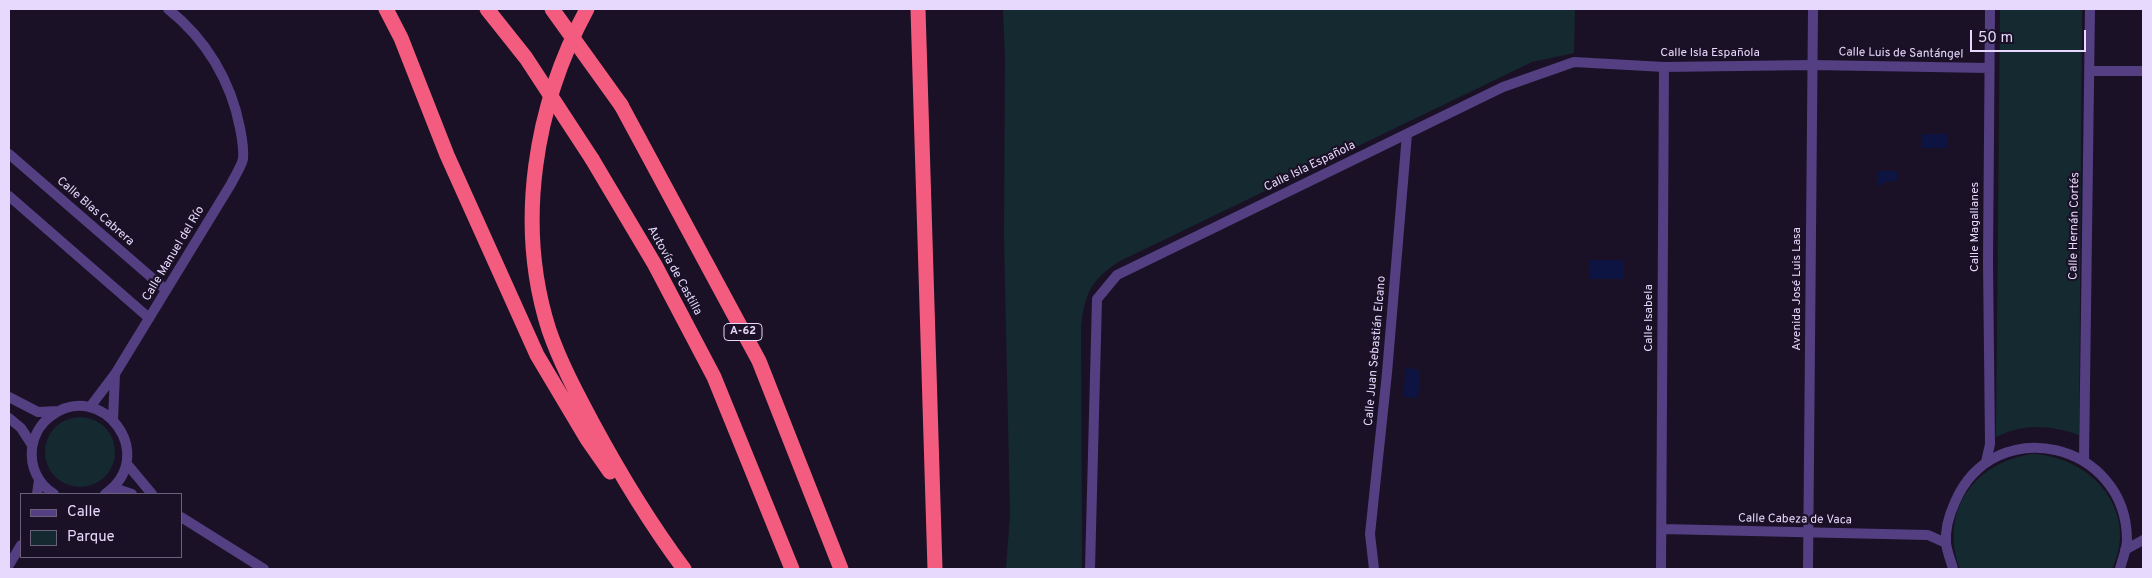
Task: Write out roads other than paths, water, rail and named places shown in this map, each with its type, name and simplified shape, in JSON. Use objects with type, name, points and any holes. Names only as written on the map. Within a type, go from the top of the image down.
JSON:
[{"type":"highway","points":[[386,9],[401,38],[447,154],[537,355],[587,439],[684,569]]},
{"type":"highway","name":"Autovía de Castilla","points":[[488,9],[526,58],[592,159],[655,264],[714,377],[792,569]]},
{"type":"highway","name":"A-62","points":[[552,9],[621,105],[759,361],[842,569]]},
{"type":"highway","points":[[587,9],[572,38],[554,84],[540,139],[533,196],[536,266],[550,330],[568,377],[645,515]]},
{"type":"highway","points":[[918,9],[935,569]]},
{"type":"street","name":"Calle Manuel del Río","points":[[90,407],[115,374],[232,184],[243,160],[242,142],[231,92],[221,71],[206,48],[168,9]]},
{"type":"street","name":"Avenida José Luis Lasa","points":[[1808,569],[1813,9]]},
{"type":"street","name":"Calle Magallanes","points":[[1986,462],[1990,444],[1988,282],[1990,9]]},
{"type":"street","name":"Calle Hernán Cortés","points":[[2079,458],[2083,444],[2090,9]]},
{"type":"street","name":"Calle Isla Española","points":[[1090,569],[1097,299],[1117,275],[1503,87],[1574,62],[1664,67],[1812,65]]},
{"type":"street","name":"Calle Luis de Santángel","points":[[1812,65],[1989,68]]},
{"type":"street","name":"Calle Isabela","points":[[1661,569],[1664,67]]},
{"type":"street","points":[[2090,71],[2143,72]]},
{"type":"street","name":"Calle Juan Sebastián Elcano","points":[[1374,569],[1370,534],[1387,373],[1408,134]]},
{"type":"street","name":"Calle Blas Cabrera","points":[[9,154],[166,290]]},
{"type":"street","points":[[9,196],[149,318]]},
{"type":"street","name":"Calle Manuel del Río","points":[[113,420],[115,374]]},
{"type":"street","points":[[9,397],[38,412],[58,411],[74,406],[90,407],[105,413],[113,420],[125,436],[128,450],[127,464],[122,477],[110,491]]},
{"type":"street","points":[[32,445],[42,425],[58,411]]},
{"type":"street","points":[[9,418],[21,428],[32,445],[33,463],[39,480],[53,493]]},
{"type":"street","points":[[1990,444],[2002,454]]},
{"type":"street","points":[[1953,569],[1946,543],[1947,527],[1949,517],[1961,489],[1986,462],[2002,454],[2037,447],[2063,451],[2079,458],[2109,483],[2123,510],[2126,530],[2127,540],[2120,569]]},
{"type":"street","points":[[127,464],[151,493]]},
{"type":"street","points":[[37,493],[39,480]]},
{"type":"street","points":[[110,491],[125,493]]},
{"type":"street","points":[[182,518],[264,569]]},
{"type":"street","name":"Calle Cabeza de Vaca","points":[[1928,535],[1947,527]]},
{"type":"street","name":"Calle Cabeza de Vaca","points":[[1662,529],[1928,535],[1946,543]]},
{"type":"street","points":[[2124,550],[2142,540],[2126,530]]},
{"type":"street","points":[[9,565],[20,547]]}]
